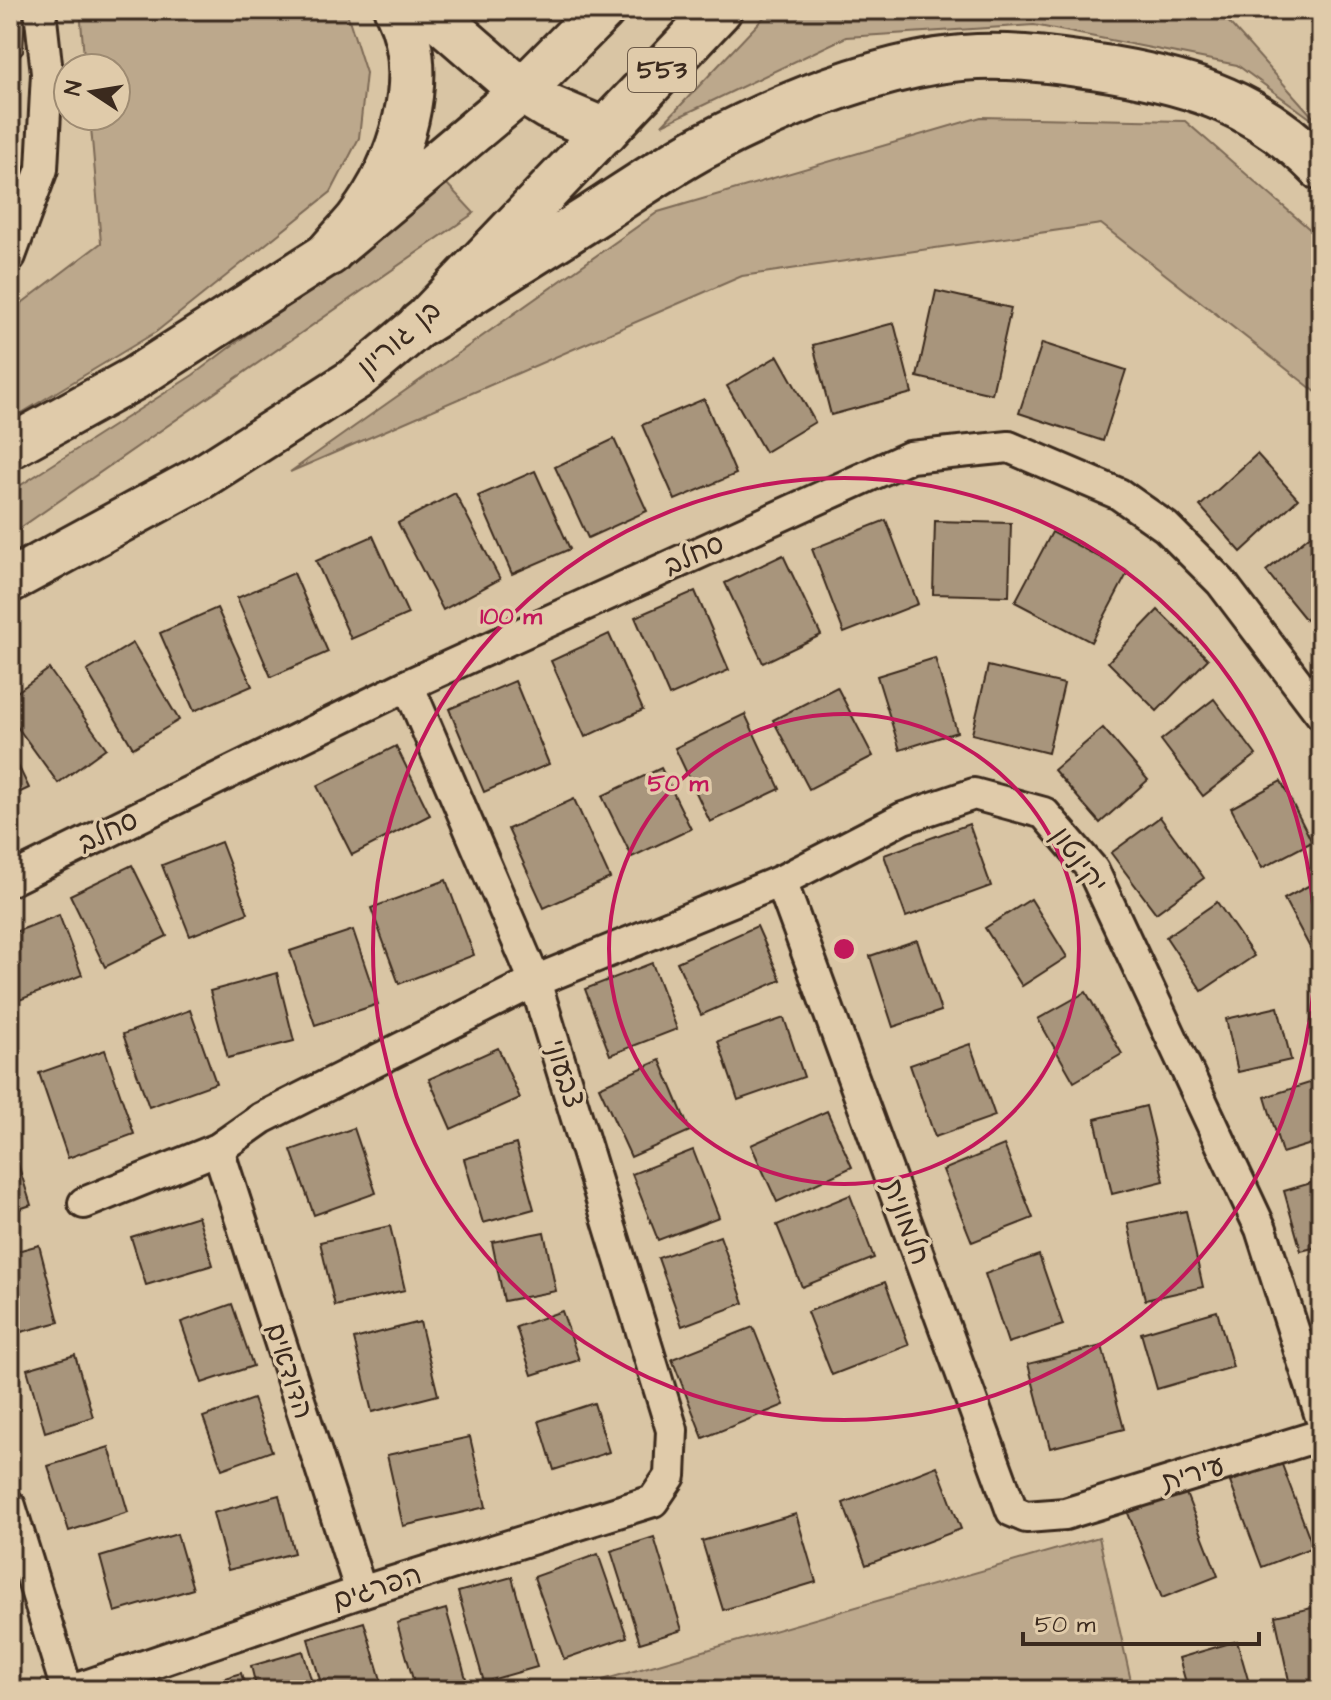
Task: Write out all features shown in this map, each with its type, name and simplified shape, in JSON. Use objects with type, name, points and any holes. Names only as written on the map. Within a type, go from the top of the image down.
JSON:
[{"type":"main road","points":[[329,253],[358,219],[382,181],[398,144],[410,96],[412,60],[405,28],[397,10]]},
{"type":"main road","points":[[429,10],[522,91],[548,107],[605,131]]},
{"type":"main road","points":[[10,447],[135,378],[329,253],[522,91],[602,10]]},
{"type":"main road","name":"בן גוריון","points":[[10,581],[200,478],[357,378],[421,324],[719,10]]},
{"type":"main road","points":[[421,324],[702,147],[831,89],[938,61],[1007,56],[1091,66],[1192,86],[1239,105],[1300,147],[1321,168]]},
{"type":"street","points":[[10,256],[42,169],[47,73],[40,10]]},
{"type":"street","name":"סחלב","points":[[10,880],[408,685],[910,457],[1009,447],[1119,494],[1166,527],[1221,582],[1321,714]]},
{"type":"street","name":"צבעוני","points":[[408,685],[535,981],[672,1430],[670,1476]]},
{"type":"street","name":"יקינטון","points":[[535,981],[781,881],[903,818],[974,794],[1044,813],[1093,870],[1261,1229],[1321,1417]]},
{"type":"street","name":"חלמונית","points":[[781,881],[1012,1511],[1026,1517],[1065,1514]]},
{"type":"street","points":[[84,1203],[218,1149],[262,1118],[535,981]]},
{"type":"street","name":"הדודאים","points":[[218,1149],[361,1592]]},
{"type":"street","name":"עירית","points":[[1065,1514],[1321,1435]]},
{"type":"street","name":"הפרגים","points":[[74,1690],[361,1592],[653,1501],[670,1476]]},
{"type":"street","points":[[10,1506],[67,1690]]},
{"type":"shaded area","points":[[80,10],[346,10],[366,73],[359,138],[331,192],[156,332],[10,420],[10,312],[101,243],[91,132],[132,132],[132,52],[84,52]]},
{"type":"shaded area","points":[[771,10],[1218,10],[1321,126],[1237,65],[1034,25],[846,37],[662,125]]},
{"type":"shaded area","points":[[981,117],[1185,121],[1321,239],[1321,396],[1101,224],[742,276],[290,472],[658,212]]},
{"type":"shaded area","points":[[447,184],[474,213],[10,535],[10,492],[193,375]]},
{"type":"shaded area","points":[[1099,1537],[1133,1690],[568,1690]]},
{"type":"building","points":[[10,10],[25,10],[23,52],[10,66]]},
{"type":"building","points":[[936,291],[1011,308],[992,394],[917,377]]},
{"type":"building","points":[[894,323],[912,393],[831,415],[813,345]]},
{"type":"building","points":[[1042,343],[1126,370],[1103,441],[1019,413]]},
{"type":"building","points":[[778,356],[815,422],[765,452],[727,386]]},
{"type":"building","points":[[704,399],[736,474],[675,500],[642,425]]},
{"type":"building","points":[[614,439],[647,511],[588,538],[555,467]]},
{"type":"building","points":[[1257,454],[1298,499],[1241,552],[1200,506]]},
{"type":"building","points":[[535,471],[570,549],[512,574],[478,496]]},
{"type":"building","points":[[455,493],[500,579],[443,610],[398,523]]},
{"type":"building","points":[[886,520],[918,604],[844,633],[812,549]]},
{"type":"building","points":[[935,521],[1011,523],[1009,596],[933,594]]},
{"type":"building","points":[[1318,529],[1321,533],[1321,608],[1306,620],[1266,571]]},
{"type":"building","points":[[1052,532],[1128,572],[1091,642],[1015,602]]},
{"type":"building","points":[[373,536],[408,614],[351,639],[316,561]]},
{"type":"building","points":[[783,555],[821,635],[763,663],[725,583]]},
{"type":"building","points":[[294,573],[328,652],[271,677],[237,598]]},
{"type":"building","points":[[695,591],[729,670],[669,696],[635,617]]},
{"type":"building","points":[[217,608],[252,686],[194,711],[160,633]]},
{"type":"building","points":[[1158,610],[1208,659],[1157,711],[1108,662]]},
{"type":"building","points":[[1321,633],[1321,656],[1310,642]]},
{"type":"building","points":[[609,634],[643,710],[585,737],[551,661]]},
{"type":"building","points":[[133,643],[179,720],[133,748],[87,671]]},
{"type":"building","points":[[935,658],[957,732],[900,750],[877,676]]},
{"type":"building","points":[[988,666],[1064,684],[1048,753],[972,734]]},
{"type":"building","points":[[49,669],[106,748],[58,783],[10,717],[10,697]]},
{"type":"building","points":[[515,681],[549,764],[484,792],[449,709]]},
{"type":"building","points":[[837,687],[873,756],[809,789],[773,720]]},
{"type":"building","points":[[1214,699],[1256,755],[1203,796],[1161,740]]},
{"type":"building","points":[[745,714],[780,789],[710,822],[675,748]]},
{"type":"building","points":[[1103,728],[1148,780],[1100,823],[1054,770]]},
{"type":"building","points":[[396,746],[430,815],[352,855],[317,786]]},
{"type":"building","points":[[10,749],[29,788],[10,797]]},
{"type":"building","points":[[661,768],[691,829],[632,857],[602,796]]},
{"type":"building","points":[[1281,781],[1312,842],[1262,868],[1231,808]]},
{"type":"building","points":[[574,799],[610,878],[544,908],[508,829]]},
{"type":"building","points":[[1160,817],[1204,878],[1156,913],[1111,853]]},
{"type":"building","points":[[969,824],[991,886],[906,917],[884,855]]},
{"type":"building","points":[[221,842],[248,913],[190,936],[162,865]]},
{"type":"building","points":[[132,865],[167,936],[105,967],[70,895]]},
{"type":"building","points":[[1321,879],[1321,951],[1314,955],[1284,899]]},
{"type":"building","points":[[446,880],[474,955],[399,984],[371,908]]},
{"type":"building","points":[[1031,899],[1067,957],[1022,986],[985,928]]},
{"type":"building","points":[[1217,902],[1254,956],[1202,991],[1166,937]]},
{"type":"building","points":[[59,915],[82,975],[17,1001],[10,983],[10,934]]},
{"type":"building","points":[[757,926],[781,980],[701,1015],[677,962]]},
{"type":"building","points":[[353,930],[378,1004],[315,1025],[290,951]]},
{"type":"building","points":[[917,940],[941,1011],[893,1027],[870,956]]},
{"type":"building","points":[[652,963],[677,1029],[610,1055],[585,989]]},
{"type":"building","points":[[277,973],[294,1041],[228,1058],[210,991]]},
{"type":"building","points":[[1086,992],[1122,1054],[1074,1082],[1038,1019]]},
{"type":"building","points":[[1278,1007],[1291,1060],[1238,1072],[1226,1019]]},
{"type":"building","points":[[190,1010],[216,1083],[149,1107],[123,1034]]},
{"type":"building","points":[[784,1018],[804,1077],[738,1100],[718,1041]]},
{"type":"building","points":[[970,1044],[995,1116],[935,1137],[910,1065]]},
{"type":"building","points":[[498,1048],[520,1098],[451,1129],[429,1079]]},
{"type":"building","points":[[105,1050],[134,1134],[68,1158],[39,1073]]},
{"type":"building","points":[[660,1060],[690,1131],[631,1157],[599,1087]]},
{"type":"building","points":[[1319,1080],[1321,1141],[1282,1153],[1265,1097]]},
{"type":"building","points":[[1146,1106],[1164,1181],[1112,1194],[1095,1119]]},
{"type":"building","points":[[827,1111],[852,1167],[777,1202],[751,1145]]},
{"type":"building","points":[[354,1128],[376,1193],[314,1215],[291,1150]]},
{"type":"building","points":[[516,1144],[534,1209],[483,1223],[464,1159]]},
{"type":"building","points":[[10,1145],[31,1205],[10,1212]]},
{"type":"building","points":[[1004,1145],[1033,1218],[972,1242],[943,1170]]},
{"type":"building","points":[[693,1150],[719,1217],[658,1240],[632,1174]]},
{"type":"building","points":[[1321,1180],[1321,1246],[1301,1251],[1284,1191]]},
{"type":"building","points":[[850,1195],[874,1258],[802,1287],[777,1225]]},
{"type":"building","points":[[1186,1211],[1203,1287],[1145,1300],[1128,1223]]},
{"type":"building","points":[[198,1216],[213,1265],[146,1285],[131,1237]]},
{"type":"building","points":[[390,1226],[405,1290],[335,1306],[320,1242]]},
{"type":"building","points":[[544,1232],[556,1291],[504,1301],[492,1242]]},
{"type":"building","points":[[720,1236],[744,1303],[682,1326],[658,1258]]},
{"type":"building","points":[[39,1245],[59,1322],[10,1335],[10,1253]]},
{"type":"building","points":[[1039,1255],[1063,1325],[1008,1343],[985,1274]]},
{"type":"building","points":[[885,1282],[909,1345],[832,1375],[807,1312]]},
{"type":"building","points":[[232,1304],[253,1366],[202,1383],[181,1322]]},
{"type":"building","points":[[562,1311],[579,1360],[532,1375],[516,1327]]},
{"type":"building","points":[[1217,1311],[1233,1367],[1157,1389],[1141,1333]]},
{"type":"building","points":[[420,1322],[438,1395],[372,1412],[354,1339]]},
{"type":"building","points":[[753,1327],[784,1405],[703,1438],[672,1359]]},
{"type":"building","points":[[1102,1346],[1124,1429],[1050,1448],[1028,1364]]},
{"type":"building","points":[[75,1355],[93,1417],[45,1432],[27,1369]]},
{"type":"building","points":[[253,1399],[272,1451],[222,1469],[203,1417]]},
{"type":"building","points":[[594,1403],[609,1452],[554,1470],[539,1421]]},
{"type":"building","points":[[470,1437],[486,1507],[403,1526],[387,1455]]},
{"type":"building","points":[[109,1447],[128,1512],[69,1531],[48,1466]]},
{"type":"building","points":[[1281,1462],[1313,1547],[1262,1567],[1230,1482]]},
{"type":"building","points":[[937,1466],[961,1529],[866,1565],[843,1503]]},
{"type":"building","points":[[1185,1491],[1218,1576],[1162,1598],[1128,1513]]},
{"type":"building","points":[[279,1495],[294,1553],[228,1570],[213,1513]]},
{"type":"building","points":[[796,1514],[816,1582],[723,1610],[702,1541]]},
{"type":"building","points":[[177,1534],[193,1589],[115,1612],[100,1557]]},
{"type":"building","points":[[654,1537],[682,1630],[640,1643],[611,1551]]},
{"type":"building","points":[[598,1554],[627,1637],[564,1659],[534,1577]]},
{"type":"building","points":[[512,1577],[537,1667],[484,1682],[458,1592]]},
{"type":"building","points":[[1321,1606],[1321,1690],[1291,1690],[1275,1616]]},
{"type":"building","points":[[446,1609],[469,1689],[416,1690],[397,1623]]},
{"type":"building","points":[[364,1622],[384,1690],[323,1690],[308,1639]]},
{"type":"building","points":[[1237,1641],[1251,1690],[1188,1690],[1179,1658]]},
{"type":"building","points":[[303,1651],[314,1690],[257,1690],[251,1666]]},
{"type":"building","points":[[241,1673],[246,1690],[189,1690],[189,1689]]}]
